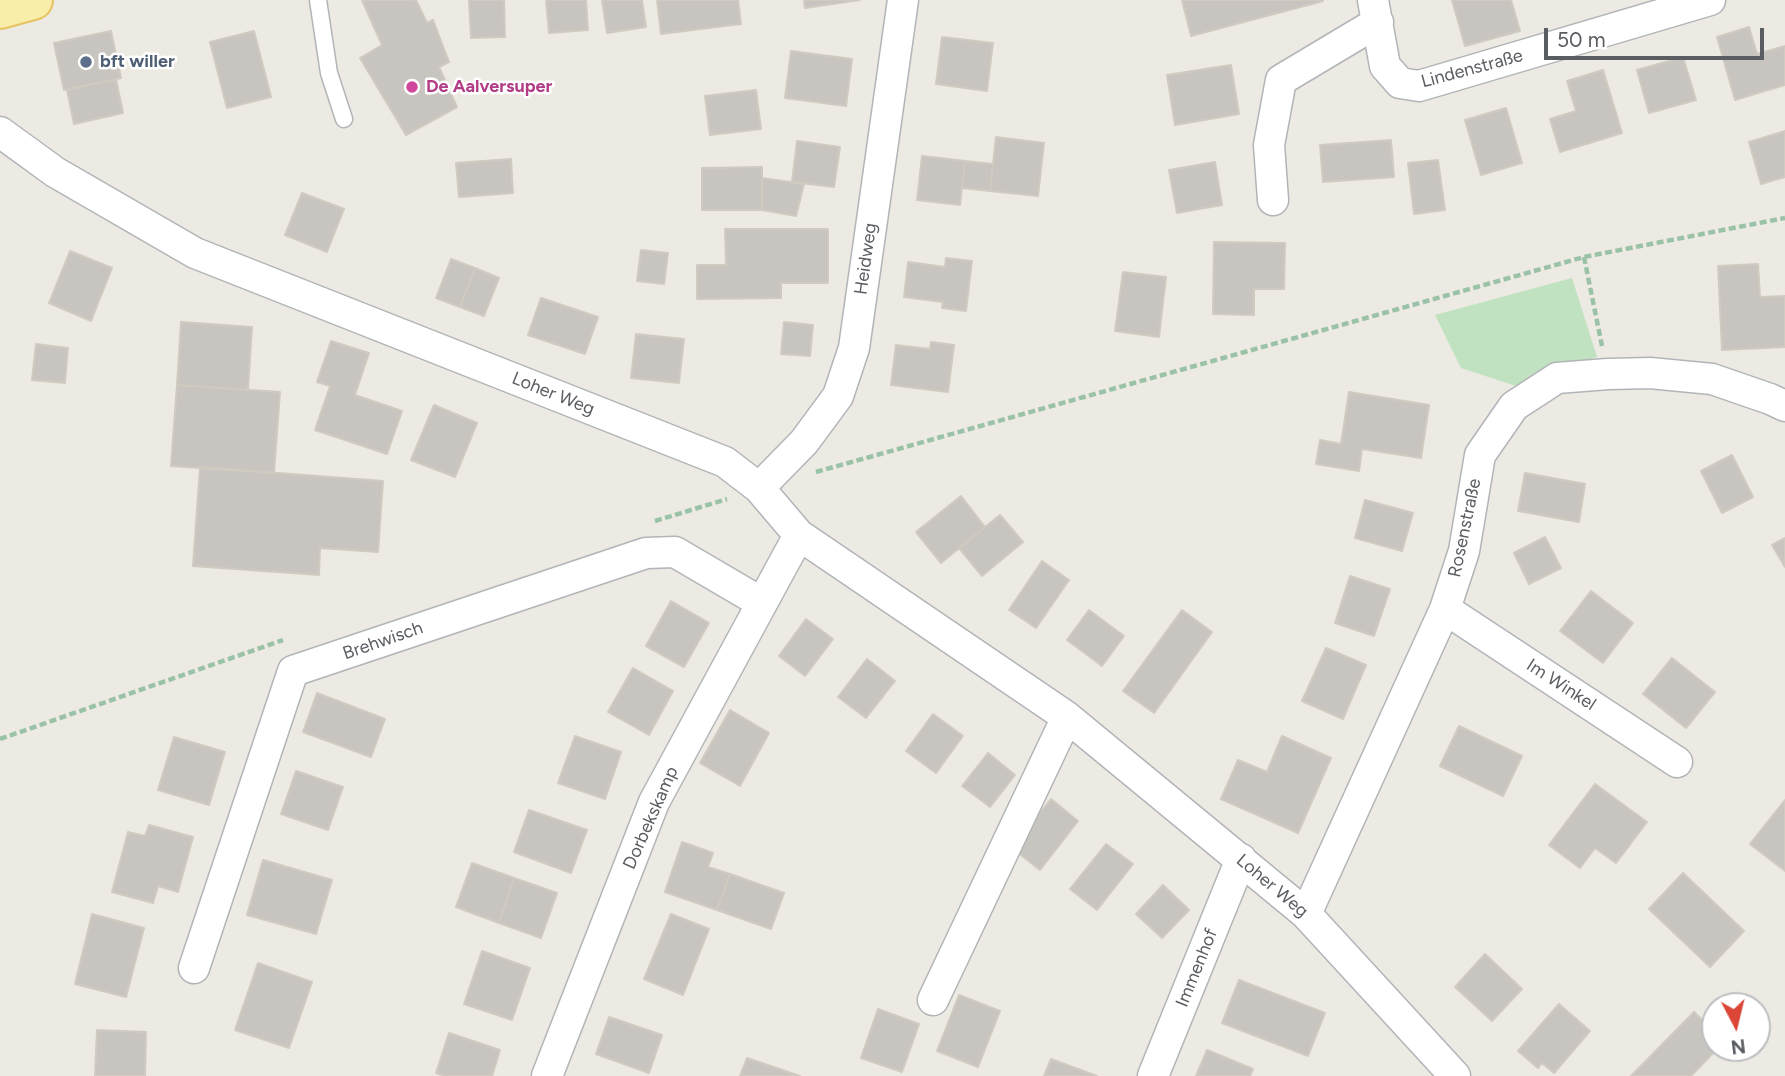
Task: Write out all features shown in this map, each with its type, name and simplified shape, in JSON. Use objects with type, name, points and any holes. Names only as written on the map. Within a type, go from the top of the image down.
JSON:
[{"type":"main road","points":[[0,9],[33,0]]},
{"type":"street","name":"Heidweg","points":[[759,488],[804,442],[838,396],[854,348],[903,0]]},
{"type":"street","name":"Lindenstraße","points":[[1375,11],[1385,66],[1400,83],[1419,86],[1710,0]]},
{"type":"street","points":[[1273,200],[1269,145],[1281,80],[1375,11]]},
{"type":"street","name":"Loher Weg","points":[[0,132],[55,172],[195,253],[725,462],[759,488],[799,535],[1067,717],[1241,859],[1306,914],[1455,1076]]},
{"type":"street","name":"Rosenstraße","points":[[1306,914],[1445,609],[1464,551],[1480,455],[1514,407],[1557,379],[1650,373],[1712,379],[1785,406]]},
{"type":"street","name":"Dorbekskamp","points":[[547,1076],[654,802],[799,535]]},
{"type":"street","name":"Brehwisch","points":[[194,968],[293,671],[646,552],[675,552],[762,603]]},
{"type":"street","name":"Im Winkel","points":[[1445,609],[1677,762]]},
{"type":"street","points":[[933,1000],[1067,717]]},
{"type":"street","name":"Immenhof","points":[[1153,1076],[1241,859]]},
{"type":"lane","points":[[318,0],[329,74],[344,119]]},
{"type":"path","points":[[812,473],[1584,257],[1785,218]]},
{"type":"path","points":[[1584,257],[1608,374]]},
{"type":"path","points":[[655,522],[759,488]]},
{"type":"path","points":[[0,739],[290,638]]},
{"type":"green space","points":[[1572,278],[1597,357],[1552,371],[1519,387],[1461,368],[1435,315]]},
{"type":"building","name":"De Aalversuper","points":[[362,0],[416,0],[427,23],[433,20],[449,62],[439,67],[457,107],[406,135],[360,58],[382,45]]},
{"type":"building","points":[[469,0],[504,0],[505,37],[471,38]]},
{"type":"building","points":[[546,0],[586,0],[588,30],[549,33]]},
{"type":"building","points":[[602,0],[642,0],[646,27],[607,33]]},
{"type":"building","points":[[657,0],[738,0],[741,24],[661,34]]},
{"type":"building","points":[[804,0],[860,0],[805,8]]},
{"type":"building","points":[[1182,0],[1323,0],[1323,1],[1191,36]]},
{"type":"building","points":[[1452,0],[1511,0],[1520,31],[1465,46]]},
{"type":"building","points":[[1749,27],[1757,54],[1785,46],[1785,85],[1735,100],[1717,37]]},
{"type":"building","points":[[111,31],[121,78],[64,90],[54,43]]},
{"type":"building","points":[[254,31],[271,97],[227,108],[210,42]]},
{"type":"building","points":[[942,37],[993,43],[987,91],[936,84]]},
{"type":"building","points":[[791,51],[852,59],[846,106],[785,98]]},
{"type":"building","points":[[1683,57],[1696,100],[1649,113],[1637,70]]},
{"type":"building","points":[[1231,65],[1239,114],[1175,125],[1167,75]]},
{"type":"building","points":[[1603,70],[1622,133],[1560,152],[1550,119],[1576,111],[1567,81]]},
{"type":"building","points":[[116,79],[123,113],[74,124],[67,90]]},
{"type":"building","points":[[756,90],[761,129],[710,135],[705,96]]},
{"type":"building","points":[[1506,108],[1522,163],[1481,175],[1465,120]]},
{"type":"building","points":[[1785,131],[1785,177],[1761,184],[1749,142]]},
{"type":"building","points":[[996,137],[1044,143],[1038,196],[990,191]]},
{"type":"building","points":[[1391,140],[1394,177],[1323,182],[1320,145]]},
{"type":"building","points":[[797,141],[840,147],[834,187],[792,182]]},
{"type":"building","points":[[922,156],[965,161],[960,205],[917,200]]},
{"type":"building","points":[[511,159],[513,193],[459,197],[456,163]]},
{"type":"building","points":[[1438,160],[1445,210],[1414,214],[1408,163]]},
{"type":"building","points":[[965,161],[993,164],[990,191],[962,188]]},
{"type":"building","points":[[1215,162],[1222,205],[1177,213],[1169,170]]},
{"type":"building","points":[[762,167],[762,210],[702,210],[702,168]]},
{"type":"building","points":[[762,178],[804,184],[796,216],[762,210]]},
{"type":"building","points":[[302,193],[344,209],[327,252],[285,235]]},
{"type":"building","points":[[725,229],[828,229],[828,283],[781,283],[781,298],[697,299],[697,265],[726,265]]},
{"type":"building","points":[[1214,242],[1285,243],[1284,289],[1254,289],[1254,315],[1213,314]]},
{"type":"building","points":[[641,250],[668,253],[664,284],[637,281]]},
{"type":"building","points":[[70,251],[112,268],[91,321],[49,303]]},
{"type":"building","points":[[946,258],[972,261],[966,311],[942,308],[943,302],[904,297],[908,262],[945,267]]},
{"type":"building","points":[[451,259],[475,268],[460,307],[436,298]]},
{"type":"building","points":[[1758,264],[1760,297],[1785,296],[1785,347],[1722,350],[1718,266]]},
{"type":"building","points":[[475,268],[499,278],[484,316],[460,307]]},
{"type":"building","points":[[1123,272],[1166,277],[1159,337],[1115,331]]},
{"type":"building","points":[[541,298],[598,317],[585,354],[528,335]]},
{"type":"building","points":[[181,322],[252,327],[248,390],[177,385]]},
{"type":"building","points":[[784,322],[813,325],[810,356],[781,354]]},
{"type":"building","points":[[636,334],[684,339],[679,383],[631,378]]},
{"type":"building","points":[[331,341],[369,353],[355,395],[402,411],[387,454],[315,430],[330,386],[317,382]]},
{"type":"building","points":[[931,342],[954,345],[948,392],[891,385],[896,345],[930,349]]},
{"type":"building","points":[[36,344],[68,348],[65,383],[32,380]]},
{"type":"building","points":[[177,385],[280,392],[274,473],[171,466]]},
{"type":"building","points":[[1349,392],[1429,405],[1421,458],[1362,449],[1359,471],[1316,464],[1320,440],[1341,444]]},
{"type":"building","points":[[434,405],[477,423],[455,477],[411,460]]},
{"type":"building","points":[[1732,455],[1753,497],[1722,513],[1701,471]]},
{"type":"building","points":[[200,467],[383,481],[378,552],[320,548],[319,575],[193,566]]},
{"type":"building","points":[[1525,473],[1585,484],[1579,522],[1518,511]]},
{"type":"building","points":[[961,496],[985,527],[941,563],[916,532]]},
{"type":"building","points":[[1365,500],[1413,513],[1402,551],[1355,538]]},
{"type":"building","points":[[1000,515],[1023,542],[982,576],[959,548]]},
{"type":"building","points":[[1545,537],[1561,568],[1529,584],[1514,553]]},
{"type":"building","points":[[1785,538],[1785,567],[1772,545]]},
{"type":"building","points":[[1042,561],[1069,580],[1036,628],[1009,610]]},
{"type":"building","points":[[1350,576],[1390,589],[1374,636],[1335,623]]},
{"type":"building","points":[[1591,591],[1633,623],[1603,663],[1560,631]]},
{"type":"building","points":[[671,601],[709,623],[684,667],[646,646]]},
{"type":"building","points":[[1089,610],[1124,636],[1102,666],[1067,640]]},
{"type":"building","points":[[1182,610],[1212,632],[1154,713],[1123,691]]},
{"type":"building","points":[[806,619],[833,639],[805,676],[779,656]]},
{"type":"building","points":[[1326,648],[1366,665],[1343,719],[1302,701]]},
{"type":"building","points":[[1672,658],[1715,692],[1686,728],[1643,694]]},
{"type":"building","points":[[867,659],[895,681],[866,718],[838,697]]},
{"type":"building","points":[[633,668],[673,691],[649,735],[608,712]]},
{"type":"building","points":[[317,693],[385,719],[371,757],[303,732]]},
{"type":"building","points":[[730,710],[769,733],[740,786],[700,763]]},
{"type":"building","points":[[933,714],[963,736],[936,773],[906,751]]},
{"type":"building","points":[[1459,726],[1522,756],[1503,796],[1440,766]]},
{"type":"building","points":[[575,736],[621,752],[605,799],[558,783]]},
{"type":"building","points":[[1282,736],[1331,758],[1298,833],[1221,799],[1238,760],[1267,772]]},
{"type":"building","points":[[174,737],[225,752],[209,805],[158,790]]},
{"type":"building","points":[[988,753],[1015,775],[990,807],[962,786]]},
{"type":"building","points":[[296,771],[343,787],[328,830],[281,814]]},
{"type":"building","points":[[1595,784],[1647,822],[1616,863],[1595,848],[1580,868],[1549,845]]},
{"type":"building","points":[[1051,799],[1078,821],[1040,870],[1012,848]]},
{"type":"building","points":[[1785,800],[1785,871],[1750,844]]},
{"type":"building","points":[[529,810],[587,830],[571,873],[514,852]]},
{"type":"building","points":[[149,825],[193,837],[178,892],[158,886],[153,903],[112,892],[128,832],[145,836]]},
{"type":"building","points":[[682,842],[713,853],[708,867],[730,874],[717,910],[665,892]]},
{"type":"building","points":[[1106,844],[1133,864],[1097,910],[1070,889]]},
{"type":"building","points":[[263,860],[332,880],[316,934],[247,915]]},
{"type":"building","points":[[472,863],[514,878],[499,923],[456,907]]},
{"type":"building","points":[[1683,873],[1744,931],[1710,967],[1649,909]]},
{"type":"building","points":[[730,874],[784,893],[771,929],[717,910]]},
{"type":"building","points":[[514,878],[557,893],[541,938],[499,923]]},
{"type":"building","points":[[1163,885],[1189,910],[1162,938],[1136,914]]},
{"type":"building","points":[[92,914],[144,928],[126,997],[75,984]]},
{"type":"building","points":[[671,914],[709,929],[683,995],[644,979]]},
{"type":"building","points":[[482,951],[530,968],[512,1020],[464,1004]]},
{"type":"building","points":[[1485,954],[1522,989],[1492,1021],[1455,987]]},
{"type":"building","points":[[258,963],[312,982],[289,1048],[235,1030]]},
{"type":"building","points":[[1239,980],[1325,1013],[1308,1056],[1222,1023]]},
{"type":"building","points":[[959,995],[1000,1011],[978,1067],[937,1051]]},
{"type":"building","points":[[1559,1004],[1590,1031],[1554,1073],[1542,1063],[1538,1068],[1518,1051]]},
{"type":"building","points":[[878,1009],[919,1024],[902,1072],[861,1058]]},
{"type":"building","points":[[1694,1012],[1701,1019],[1701,1062],[1704,1062],[1691,1076],[1631,1076]]},
{"type":"building","points":[[609,1017],[662,1035],[649,1073],[596,1054]]},
{"type":"building","points":[[97,1030],[146,1032],[145,1076],[95,1076]]},
{"type":"building","points":[[449,1033],[500,1050],[492,1076],[445,1076],[436,1073]]},
{"type":"building","points":[[1207,1050],[1253,1069],[1250,1076],[1196,1076]]},
{"type":"building","points":[[747,1058],[800,1076],[740,1076]]},
{"type":"building","points":[[1051,1059],[1097,1076],[1044,1076]]},
{"type":"place","name":"bft willer","points":[[86,62]]},
{"type":"place","name":"De Aalversuper","points":[[412,87]]}]
